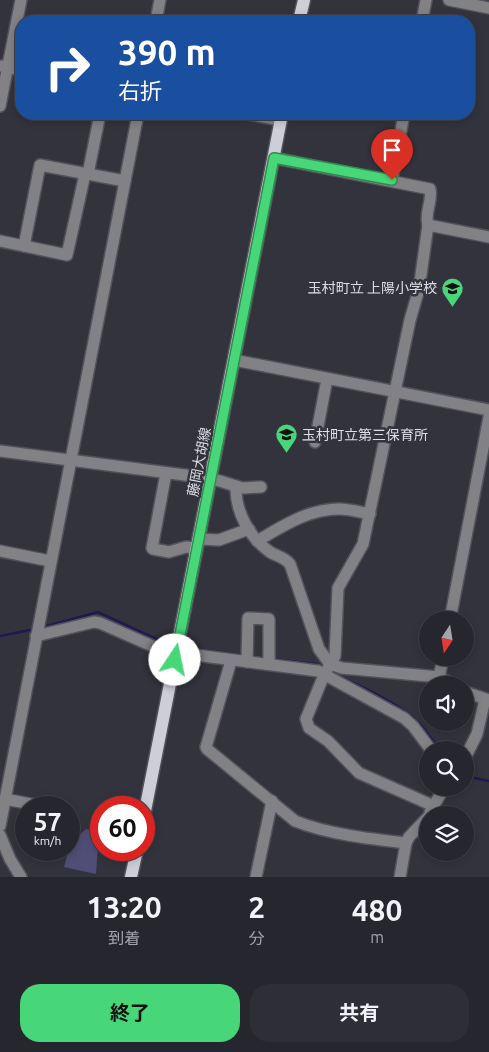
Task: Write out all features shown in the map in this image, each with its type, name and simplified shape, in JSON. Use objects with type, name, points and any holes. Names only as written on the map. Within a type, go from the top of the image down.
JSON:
[{"type":"main road","points":[[301,15],[304,0]]},
{"type":"main road","name":"藤岡大胡線","points":[[148,796],[280,120]]},
{"type":"main road","points":[[131,877],[135,861]]},
{"type":"street","points":[[17,15],[21,0]]},
{"type":"street","points":[[157,15],[160,0]]},
{"type":"street","points":[[423,15],[426,0]]},
{"type":"street","points":[[449,0],[489,8]]},
{"type":"street","points":[[0,106],[4,67],[15,24]]},
{"type":"street","points":[[0,241],[67,255],[99,120]]},
{"type":"street","points":[[0,826],[137,120]]},
{"type":"street","points":[[392,180],[403,120]]},
{"type":"street","points":[[274,158],[430,189],[431,194],[426,219],[428,225],[418,289],[363,544],[338,588],[334,656],[306,719],[309,728],[328,741],[359,773],[419,806]]},
{"type":"street","points":[[24,246],[40,165],[125,181]]},
{"type":"street","points":[[428,225],[489,236]]},
{"type":"street","points":[[234,360],[489,410]]},
{"type":"street","points":[[315,442],[327,379]]},
{"type":"street","points":[[452,611],[489,417]]},
{"type":"street","points":[[0,451],[166,472],[211,479],[246,488],[260,487]]},
{"type":"street","points":[[166,472],[152,548],[154,550],[170,552],[198,543],[219,540],[249,529]]},
{"type":"street","points":[[236,486],[241,515],[257,541],[272,554],[284,557],[290,564],[327,669],[404,718],[424,741]]},
{"type":"street","points":[[257,541],[308,514],[342,509],[370,514]]},
{"type":"street","points":[[0,551],[50,561]]},
{"type":"street","points":[[247,658],[248,618],[269,619],[268,660]]},
{"type":"street","points":[[37,630],[100,622],[166,652],[231,661],[247,658],[268,660],[311,670],[342,668],[440,676],[442,666]]},
{"type":"street","points":[[231,661],[206,747],[207,750],[295,821],[309,827],[406,843]]},
{"type":"street","points":[[474,695],[487,700],[474,741]]},
{"type":"street","points":[[5,799],[15,801]]},
{"type":"street","points":[[256,877],[272,801]]},
{"type":"street","points":[[400,877],[406,843],[419,825]]},
{"type":"street","points":[[0,835],[20,877]]},
{"type":"shaded area","points":[[86,829],[90,830],[90,861],[97,861],[96,874],[64,867],[66,861],[80,861],[80,835]]},
{"type":"waterway","points":[[43,627],[98,612],[169,645]]},
{"type":"waterway","points":[[0,636],[35,629]]},
{"type":"waterway","points":[[189,648],[243,655]]},
{"type":"waterway","points":[[251,656],[265,658]]},
{"type":"waterway","points":[[273,659],[316,664],[321,667]]},
{"type":"waterway","points":[[331,672],[377,694],[400,708],[424,728],[433,741]]},
{"type":"waterway","points":[[474,778],[489,781]]},
{"type":"place","name":"玉村町立 上陽小学校","points":[[453,307]]},
{"type":"place","name":"玉村町立第三保育所","points":[[286,454]]},
{"type":"route","points":[[175,660],[274,158],[392,180]]}]
